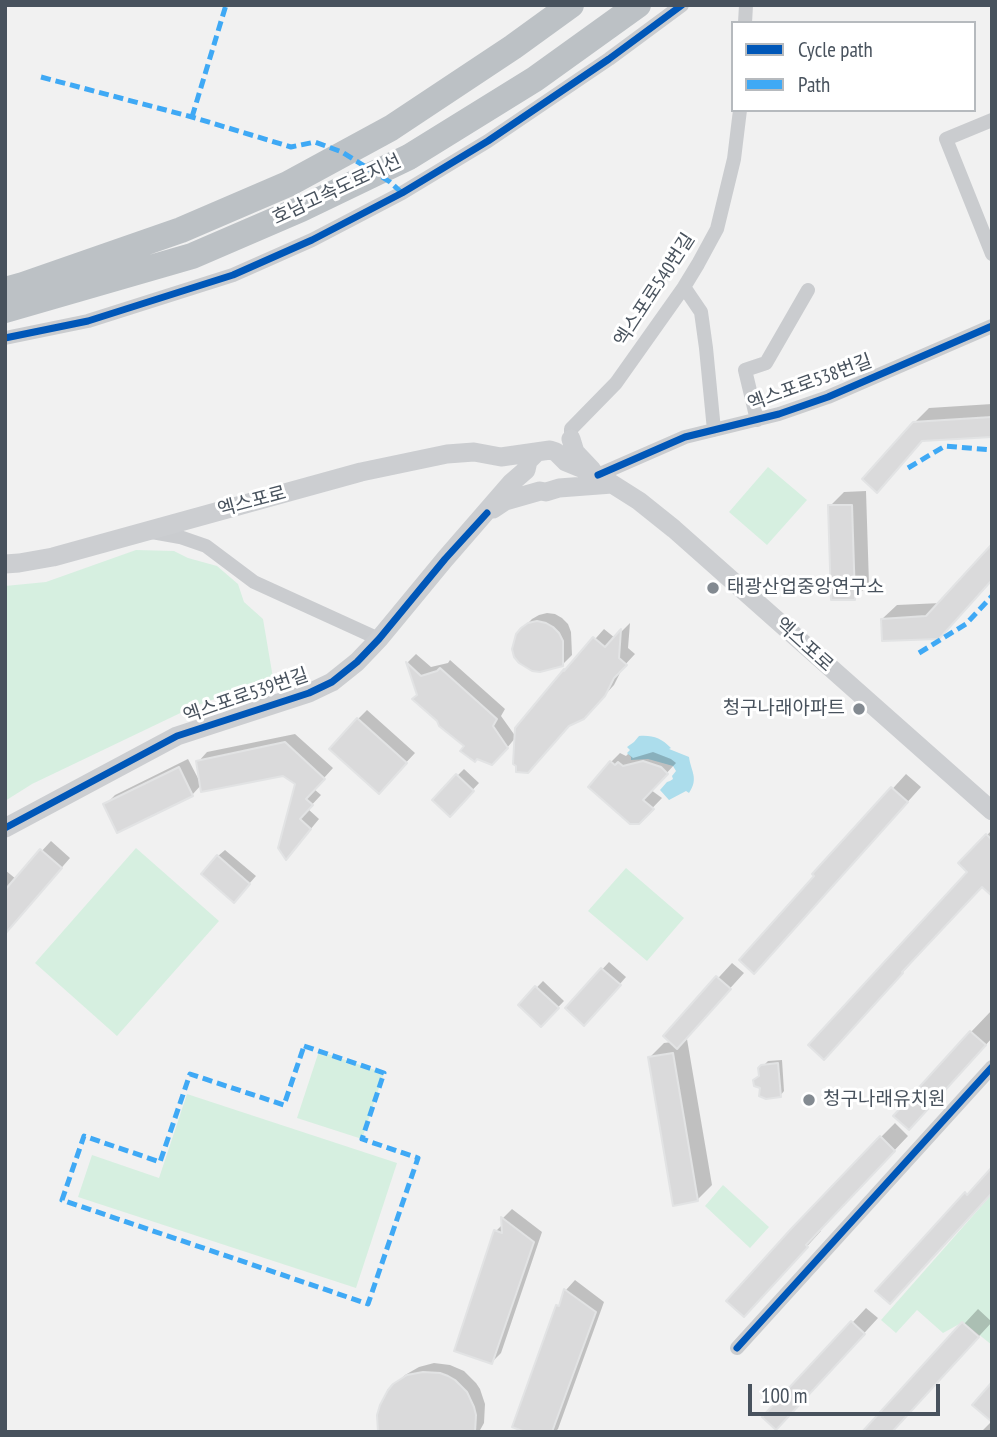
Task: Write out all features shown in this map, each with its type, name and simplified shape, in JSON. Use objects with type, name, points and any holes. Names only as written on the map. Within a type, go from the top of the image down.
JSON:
[{"type":"highway","name":"호남고속도로지선","points":[[5,290],[181,230],[288,184],[391,128],[571,5]]},
{"type":"highway","name":"호남고속도로지선","points":[[5,310],[192,256],[301,209],[409,157],[535,79],[638,5]]},
{"type":"main road","name":"엑스포로","points":[[5,564],[53,556],[361,472],[447,454],[474,452],[504,458],[550,453],[605,479],[639,500],[992,811]]},
{"type":"main road","name":"엑스포로539번길","points":[[5,828],[177,736],[309,693],[332,682],[357,662],[379,639],[507,488],[550,453]]},
{"type":"main road","points":[[550,453],[568,469],[567,476],[549,489],[530,482],[527,477],[550,453]]},
{"type":"main road","points":[[504,458],[510,473],[507,488]]},
{"type":"main road","points":[[486,513],[505,501],[549,489],[580,486],[605,479]]},
{"type":"street","points":[[5,338],[88,321],[233,275],[312,240],[402,193],[488,141],[609,59],[682,5]]},
{"type":"street","name":"엑스포로540번길","points":[[550,453],[616,383],[684,288],[717,229],[734,159],[740,112]]},
{"type":"street","points":[[992,120],[946,139],[992,254]]},
{"type":"street","points":[[684,288],[701,312],[714,430]]},
{"type":"street","name":"엑스포로538번길","points":[[757,420],[745,370],[766,363],[808,290]]},
{"type":"street","name":"엑스포로538번길","points":[[605,479],[685,437],[757,420],[828,397],[992,326]]},
{"type":"street","points":[[147,531],[180,537],[206,546],[254,582],[379,639]]},
{"type":"street","points":[[737,1348],[992,1067]]},
{"type":"green space","points":[[768,467],[807,500],[767,545],[729,512]]},
{"type":"green space","points":[[136,550],[174,551],[217,566],[238,584],[244,602],[263,619],[273,678],[195,706],[32,784],[5,801],[5,586],[46,582]]},
{"type":"green space","points":[[136,848],[219,921],[117,1036],[35,963]]},
{"type":"green space","points":[[626,868],[684,918],[647,961],[588,911]]},
{"type":"green space","points":[[319,1051],[384,1073],[362,1139],[297,1118]]},
{"type":"green space","points":[[187,1094],[397,1163],[356,1288],[78,1197],[92,1155],[159,1178]]},
{"type":"green space","points":[[723,1185],[769,1227],[750,1248],[705,1206]]},
{"type":"green space","points":[[992,1194],[992,1345],[963,1322],[943,1333],[917,1310],[896,1333],[881,1320]]},
{"type":"water","points":[[639,736],[656,738],[671,748],[669,749],[689,757],[694,779],[689,793],[686,791],[669,800],[660,790],[673,779],[676,771],[673,766],[648,759],[631,760],[627,747]]},
{"type":"building","points":[[992,417],[992,437],[922,441],[877,493],[862,479],[913,422]]},
{"type":"building","points":[[828,505],[852,505],[855,600],[831,600]]},
{"type":"building","points":[[992,544],[992,580],[939,639],[882,641],[881,619],[926,616]]},
{"type":"building","points":[[528,623],[546,623],[559,633],[563,641],[563,666],[540,672],[532,671],[514,657],[512,649],[516,634]]},
{"type":"building","points":[[621,629],[619,658],[627,665],[614,678],[605,696],[584,719],[569,726],[528,773],[516,772],[516,766],[513,764],[515,728],[593,637],[605,647]]},
{"type":"building","points":[[406,662],[421,676],[440,668],[497,719],[493,726],[508,748],[492,765],[477,759],[475,762],[460,751],[464,746],[412,699],[417,695]]},
{"type":"building","points":[[357,718],[407,763],[379,794],[329,749]]},
{"type":"building","points":[[285,742],[325,779],[306,799],[313,805],[300,819],[311,829],[286,860],[278,848],[295,784],[283,776],[201,792],[196,761]]},
{"type":"building","points":[[610,761],[623,766],[643,761],[661,767],[668,774],[643,800],[654,809],[639,824],[630,824],[588,787]]},
{"type":"building","points":[[179,767],[193,796],[117,833],[103,804]]},
{"type":"building","points":[[456,774],[474,791],[450,817],[432,800]]},
{"type":"building","points":[[891,787],[908,802],[754,974],[739,960]]},
{"type":"building","points":[[986,834],[992,840],[992,896],[982,887],[824,1060],[808,1045],[967,872],[958,863]]},
{"type":"building","points":[[40,849],[62,868],[5,934],[5,890]]},
{"type":"building","points":[[217,855],[250,884],[234,903],[201,874]]},
{"type":"building","points":[[601,968],[621,985],[584,1026],[565,1008]]},
{"type":"building","points":[[716,976],[731,989],[677,1049],[663,1036]]},
{"type":"building","points":[[535,986],[559,1008],[541,1027],[518,1005]]},
{"type":"building","points":[[970,1031],[986,1045],[909,1130],[893,1116]]},
{"type":"building","points":[[673,1053],[698,1201],[673,1206],[648,1057]]},
{"type":"building","points":[[778,1063],[781,1097],[766,1099],[759,1096],[760,1088],[754,1086],[753,1080],[759,1076],[758,1068],[761,1065]]},
{"type":"building","points":[[880,1136],[895,1151],[806,1245],[808,1247],[744,1317],[726,1301]]},
{"type":"building","points":[[992,1167],[992,1193],[890,1304],[875,1291],[965,1192],[967,1195]]},
{"type":"building","points":[[501,1217],[534,1242],[492,1364],[454,1351],[494,1230],[502,1233]]},
{"type":"building","points":[[564,1289],[596,1312],[552,1432],[525,1432],[512,1427]]},
{"type":"building","points":[[851,1321],[865,1334],[776,1430],[762,1417]]},
{"type":"building","points":[[962,1322],[979,1337],[892,1432],[862,1432]]},
{"type":"building","points":[[423,1372],[448,1376],[467,1392],[476,1415],[475,1432],[378,1432],[377,1415],[388,1390],[407,1375]]},
{"type":"building","points":[[992,1382],[992,1422],[972,1405]]},
{"type":"marked path","points":[[192,117],[226,5]]},
{"type":"marked path","points":[[41,77],[192,117],[291,147],[315,142],[342,152],[390,182],[402,193]]},
{"type":"marked path","points":[[908,468],[945,446],[992,450]]},
{"type":"marked path","points":[[919,653],[966,624],[992,596]]},
{"type":"marked path","points":[[304,1046],[384,1073],[362,1139],[418,1158],[368,1304],[62,1200],[84,1136],[160,1162],[190,1074],[284,1105],[304,1046]]},
{"type":"cycle path","points":[[5,338],[88,321],[233,275],[312,240],[402,193],[488,141],[609,59],[682,5]]},
{"type":"cycle path","points":[[598,475],[685,437],[779,414],[828,397],[992,326]]},
{"type":"cycle path","points":[[5,828],[177,736],[309,693],[332,682],[357,662],[379,639],[487,513]]},
{"type":"cycle path","points":[[737,1348],[992,1067]]},
{"type":"place","name":"태광산업중앙연구소","points":[[713,588]]},
{"type":"place","name":"청구나래아파트","points":[[859,709]]},
{"type":"place","name":"청구나래유치원","points":[[809,1100]]}]
